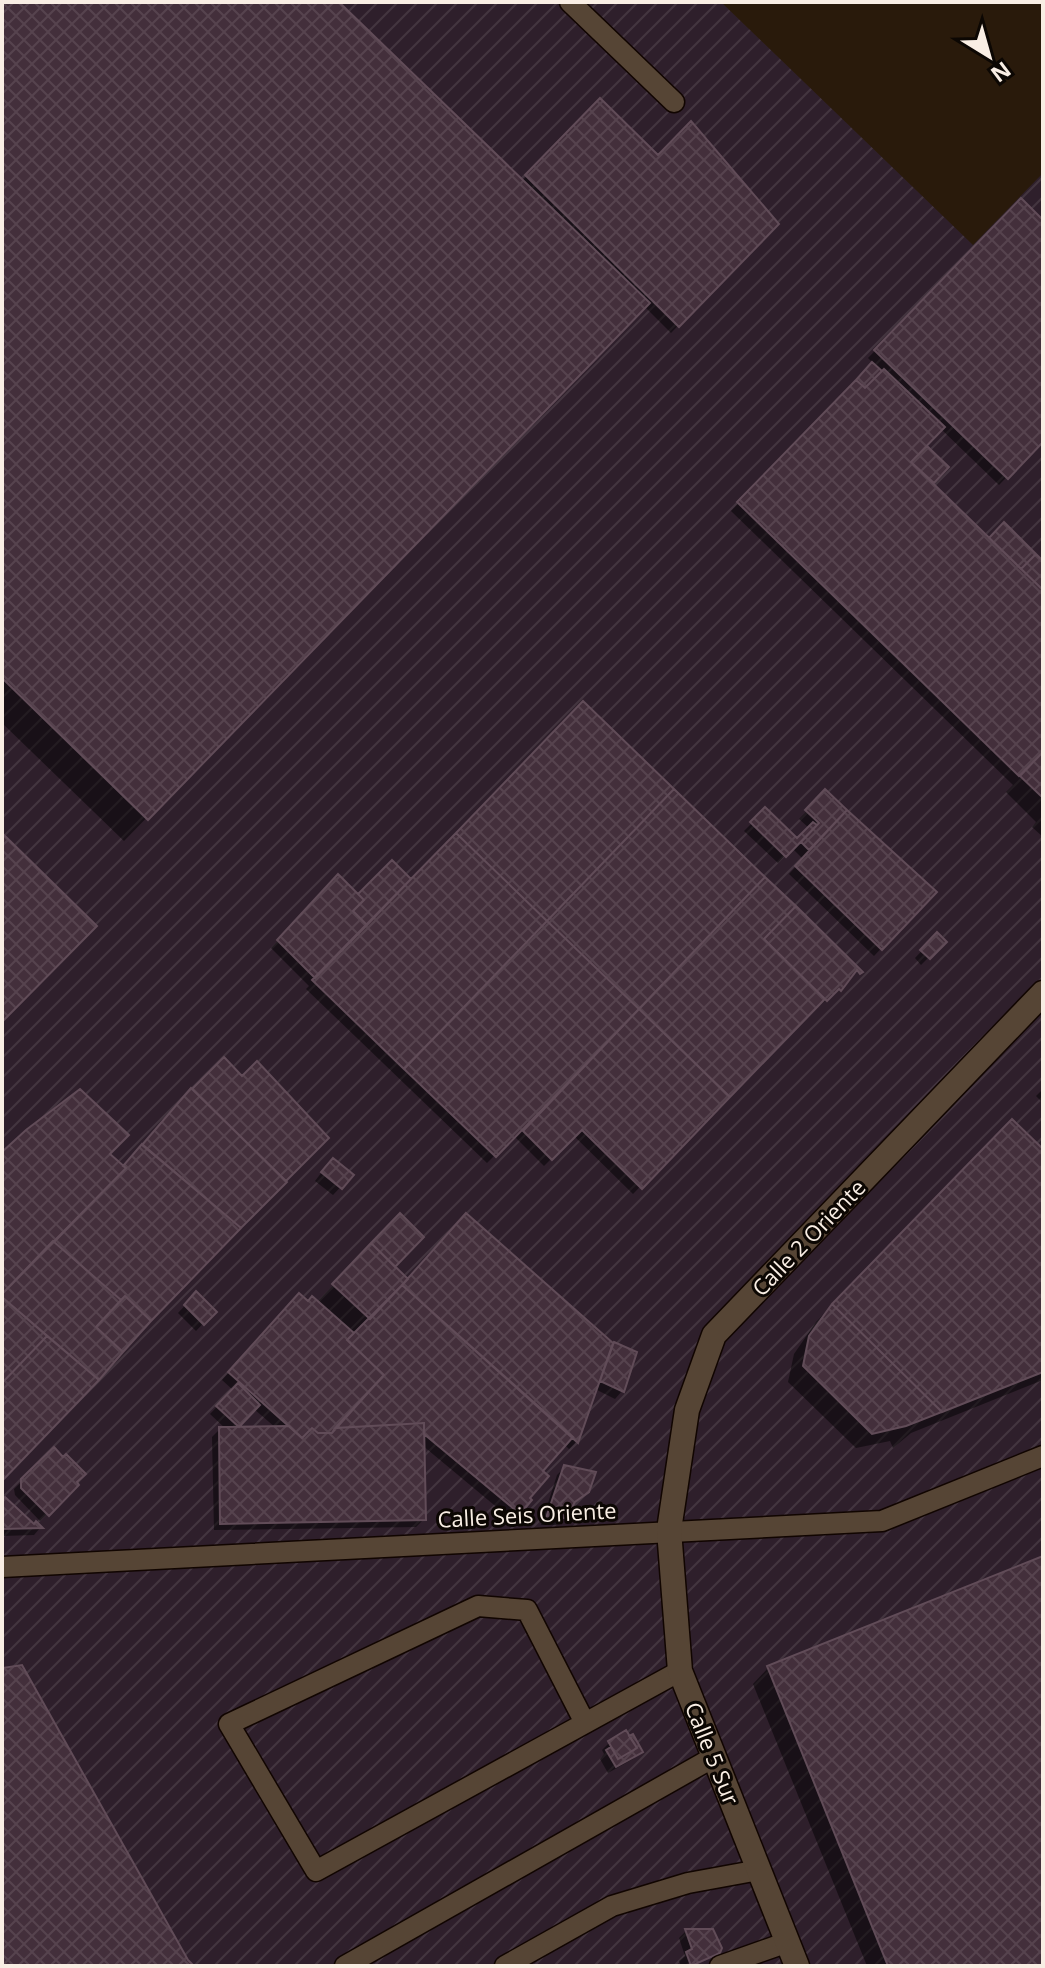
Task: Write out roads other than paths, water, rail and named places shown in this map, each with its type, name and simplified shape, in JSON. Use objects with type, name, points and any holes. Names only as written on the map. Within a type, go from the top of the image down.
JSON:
[{"type":"street","name":"Calle 2 Oriente","points":[[669,1530],[687,1410],[714,1335],[1043,993]]},
{"type":"street","name":"Calle 5 Sur","points":[[669,1530],[680,1671],[797,1966]]},
{"type":"lane","points":[[570,2],[674,102]]},
{"type":"lane","name":"Calle Seis Oriente","points":[[2,1567],[882,1521],[1043,1456]]},
{"type":"lane","points":[[585,1723],[527,1610],[478,1606],[229,1724],[316,1871],[680,1671]]},
{"type":"lane","points":[[345,1966],[714,1757]]},
{"type":"lane","points":[[505,1966],[612,1906],[688,1883],[759,1870]]},
{"type":"lane","points":[[720,1966],[788,1942]]}]
